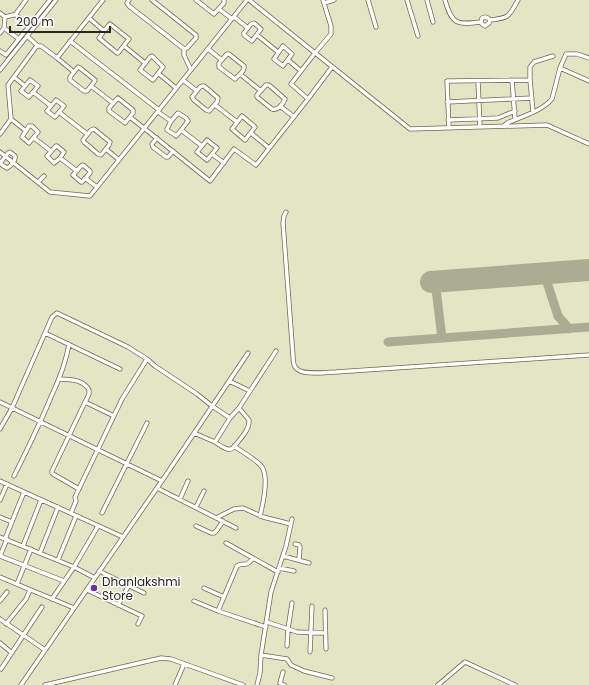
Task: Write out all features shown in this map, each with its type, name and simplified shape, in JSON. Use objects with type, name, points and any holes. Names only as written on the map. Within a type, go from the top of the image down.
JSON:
[{"type":"street","points":[[15,15],[26,0]]},
{"type":"street","points":[[0,50],[6,55],[50,0]]},
{"type":"street","points":[[0,70],[56,0]]},
{"type":"street","points":[[57,58],[103,0]]},
{"type":"street","points":[[129,0],[127,3],[129,6],[184,49]]},
{"type":"street","points":[[152,0],[196,35],[196,38],[187,48],[184,49]]},
{"type":"street","points":[[196,0],[213,14],[215,14],[224,3],[224,0]]},
{"type":"street","points":[[0,152],[50,192],[90,196],[248,0],[410,129],[547,125],[589,144]]},
{"type":"street","points":[[308,99],[291,84],[314,53],[331,34],[332,32],[324,1],[334,0]]},
{"type":"street","points":[[368,0],[376,27]]},
{"type":"street","points":[[406,0],[418,36]]},
{"type":"street","points":[[427,0],[433,22]]},
{"type":"street","points":[[445,0],[448,12],[455,21],[465,24],[481,22],[485,26],[490,20],[501,19],[509,16],[518,0]]},
{"type":"street","points":[[219,9],[248,28]]},
{"type":"street","points":[[0,13],[5,17]]},
{"type":"street","points":[[5,17],[15,15],[29,26]]},
{"type":"street","points":[[0,33],[4,28],[5,17]]},
{"type":"street","points":[[89,18],[104,30]]},
{"type":"street","points":[[254,23],[261,28],[252,41],[244,35],[248,28],[254,23]]},
{"type":"street","points":[[110,24],[128,38],[129,41],[124,46],[117,53],[100,39],[100,36],[110,24]]},
{"type":"street","points":[[4,28],[19,39]]},
{"type":"street","points":[[257,35],[278,52]]},
{"type":"street","points":[[27,36],[38,46],[41,46],[74,72]]},
{"type":"street","points":[[70,41],[171,121]]},
{"type":"street","points":[[0,134],[11,120],[8,85],[38,46]]},
{"type":"street","points":[[124,46],[145,63]]},
{"type":"street","points":[[283,46],[292,54],[283,66],[274,58],[278,52],[283,46]]},
{"type":"street","points":[[184,49],[184,55],[191,70]]},
{"type":"street","points":[[208,49],[222,60]]},
{"type":"street","points":[[227,54],[229,54],[244,66],[237,78],[234,79],[219,67],[222,60],[227,54]]},
{"type":"street","points":[[504,126],[507,123],[533,112],[549,103],[552,99],[560,68],[566,54],[577,54],[589,58]]},
{"type":"street","points":[[151,56],[163,65],[163,68],[158,74],[153,80],[140,69],[151,56]]},
{"type":"street","points":[[533,112],[530,67],[532,64],[553,56]]},
{"type":"street","points":[[288,60],[301,71]]},
{"type":"street","points":[[78,67],[94,79],[91,86],[86,91],[75,84],[70,78],[78,67]]},
{"type":"street","points":[[130,117],[210,181],[234,150],[256,165],[332,67]]},
{"type":"street","points":[[560,68],[589,81]]},
{"type":"street","points":[[158,74],[176,88]]},
{"type":"street","points":[[240,74],[261,91]]},
{"type":"street","points":[[14,77],[25,86]]},
{"type":"street","points":[[30,80],[38,86],[29,97],[21,91],[25,86],[30,80]]},
{"type":"street","points":[[183,80],[197,91]]},
{"type":"street","points":[[512,80],[516,119]]},
{"type":"street","points":[[449,128],[447,81],[530,80]]},
{"type":"street","points":[[478,81],[480,127]]},
{"type":"street","points":[[266,85],[269,85],[285,99],[276,110],[272,109],[257,96],[261,91],[266,85]]},
{"type":"street","points":[[91,86],[113,103]]},
{"type":"street","points":[[204,86],[218,98],[215,105],[209,111],[206,110],[192,97],[200,87],[204,86]]},
{"type":"street","points":[[33,92],[51,106]]},
{"type":"street","points":[[448,102],[532,98]]},
{"type":"street","points":[[116,99],[119,99],[133,110],[134,113],[130,117],[127,122],[124,122],[109,110],[109,108],[116,99]]},
{"type":"street","points":[[56,100],[64,106],[59,112],[55,117],[47,111],[56,100]]},
{"type":"street","points":[[215,105],[237,122]]},
{"type":"street","points":[[280,106],[294,117]]},
{"type":"street","points":[[448,120],[480,120],[498,118],[515,111]]},
{"type":"street","points":[[59,112],[87,134]]},
{"type":"street","points":[[178,113],[186,118],[188,122],[176,136],[167,130],[171,121],[178,113]]},
{"type":"street","points":[[242,116],[255,128],[251,133],[245,140],[232,129],[242,116]]},
{"type":"street","points":[[11,120],[26,131]]},
{"type":"street","points":[[29,126],[31,126],[38,133],[29,143],[22,137],[26,131],[29,126]]},
{"type":"street","points":[[92,129],[95,130],[109,141],[110,143],[106,149],[102,154],[98,154],[83,140],[92,129]]},
{"type":"street","points":[[181,130],[202,146]]},
{"type":"street","points":[[251,133],[269,148]]},
{"type":"street","points":[[34,138],[51,151]]},
{"type":"street","points":[[157,138],[152,144],[153,147],[166,158],[173,151]]},
{"type":"street","points":[[207,140],[217,148],[212,154],[207,160],[197,152],[207,140]]},
{"type":"street","points":[[55,146],[57,146],[64,152],[60,158],[53,163],[47,157],[55,146]]},
{"type":"street","points":[[106,149],[119,160]]},
{"type":"street","points":[[11,152],[16,157],[8,168],[1,162],[5,156],[11,152]]},
{"type":"street","points":[[212,154],[224,163]]},
{"type":"street","points":[[60,158],[77,171]]},
{"type":"street","points":[[83,165],[89,170],[90,173],[82,182],[80,182],[74,176],[77,171],[83,165]]},
{"type":"street","points":[[38,182],[44,176]]},
{"type":"street","points":[[85,178],[97,187]]},
{"type":"street","points":[[286,212],[283,223],[293,356],[296,369],[302,372],[336,372],[589,355]]},
{"type":"street","points":[[0,429],[12,408],[52,317],[57,313],[128,347],[230,418]]},
{"type":"street","points":[[45,332],[120,369]]},
{"type":"street","points":[[14,476],[41,422],[59,379],[67,356],[69,344]]},
{"type":"street","points":[[215,442],[230,418],[240,408],[276,351]]},
{"type":"street","points":[[21,685],[162,481],[248,353]]},
{"type":"street","points":[[71,513],[76,501],[75,497],[122,399],[147,359]]},
{"type":"street","points":[[59,379],[77,381],[85,384],[90,390],[52,473],[79,489]]},
{"type":"street","points":[[229,381],[250,391]]},
{"type":"street","points":[[0,402],[162,481]]},
{"type":"street","points":[[85,402],[114,416]]},
{"type":"street","points":[[194,433],[230,450],[249,427],[250,423],[250,420],[240,408]]},
{"type":"street","points":[[102,513],[147,423]]},
{"type":"street","points":[[234,446],[260,465],[264,471],[265,478],[260,516]]},
{"type":"street","points":[[0,481],[123,537]]},
{"type":"street","points":[[180,499],[188,481]]},
{"type":"street","points":[[0,499],[7,484]]},
{"type":"street","points":[[157,488],[236,528]]},
{"type":"street","points":[[196,507],[204,491]]},
{"type":"street","points":[[24,492],[0,556],[64,582]]},
{"type":"street","points":[[23,546],[42,500]]},
{"type":"street","points":[[40,553],[58,507]]},
{"type":"street","points":[[216,518],[238,508],[243,508],[260,516],[291,524]]},
{"type":"street","points":[[58,560],[76,516]]},
{"type":"street","points":[[0,517],[12,522]]},
{"type":"street","points":[[257,685],[271,592],[286,546],[292,519]]},
{"type":"street","points":[[196,526],[214,533],[223,521]]},
{"type":"street","points":[[52,599],[74,567],[98,526]]},
{"type":"street","points":[[0,537],[58,560],[95,578]]},
{"type":"street","points":[[226,543],[278,570],[294,572]]},
{"type":"street","points":[[295,544],[299,545],[300,547],[299,560]]},
{"type":"street","points":[[17,584],[31,549]]},
{"type":"street","points":[[283,556],[309,564]]},
{"type":"street","points":[[218,611],[237,566],[248,564],[253,558]]},
{"type":"street","points":[[99,571],[144,593]]},
{"type":"street","points":[[0,577],[74,608]]},
{"type":"street","points":[[118,605],[129,586]]},
{"type":"street","points":[[204,588],[224,597]]},
{"type":"street","points":[[6,624],[26,599],[30,590]]},
{"type":"street","points":[[87,590],[142,616],[138,624]]},
{"type":"street","points":[[0,601],[7,592]]},
{"type":"street","points":[[194,601],[218,611],[297,632],[325,633]]},
{"type":"street","points":[[287,646],[292,603]]},
{"type":"street","points":[[310,652],[312,606]]},
{"type":"street","points":[[0,669],[24,636],[42,607]]},
{"type":"street","points":[[325,610],[326,649]]},
{"type":"street","points":[[0,619],[45,650]]},
{"type":"street","points":[[0,644],[12,653]]},
{"type":"street","points":[[261,655],[287,659],[291,665],[304,671],[332,678]]},
{"type":"street","points":[[45,685],[161,658],[171,659],[242,685]]},
{"type":"street","points":[[438,685],[464,662],[515,685]]},
{"type":"street","points":[[175,685],[184,664]]},
{"type":"street","points":[[283,672],[280,683],[284,685]]},
{"type":"taxiway","points":[[544,273],[558,316],[569,329]]},
{"type":"taxiway","points":[[435,281],[442,338]]},
{"type":"taxiway","points":[[388,342],[589,327]]},
{"type":"runway","points":[[431,282],[589,270]]},
{"type":"place","name":"Dhanlakshmi Store","points":[[94,588]]}]
